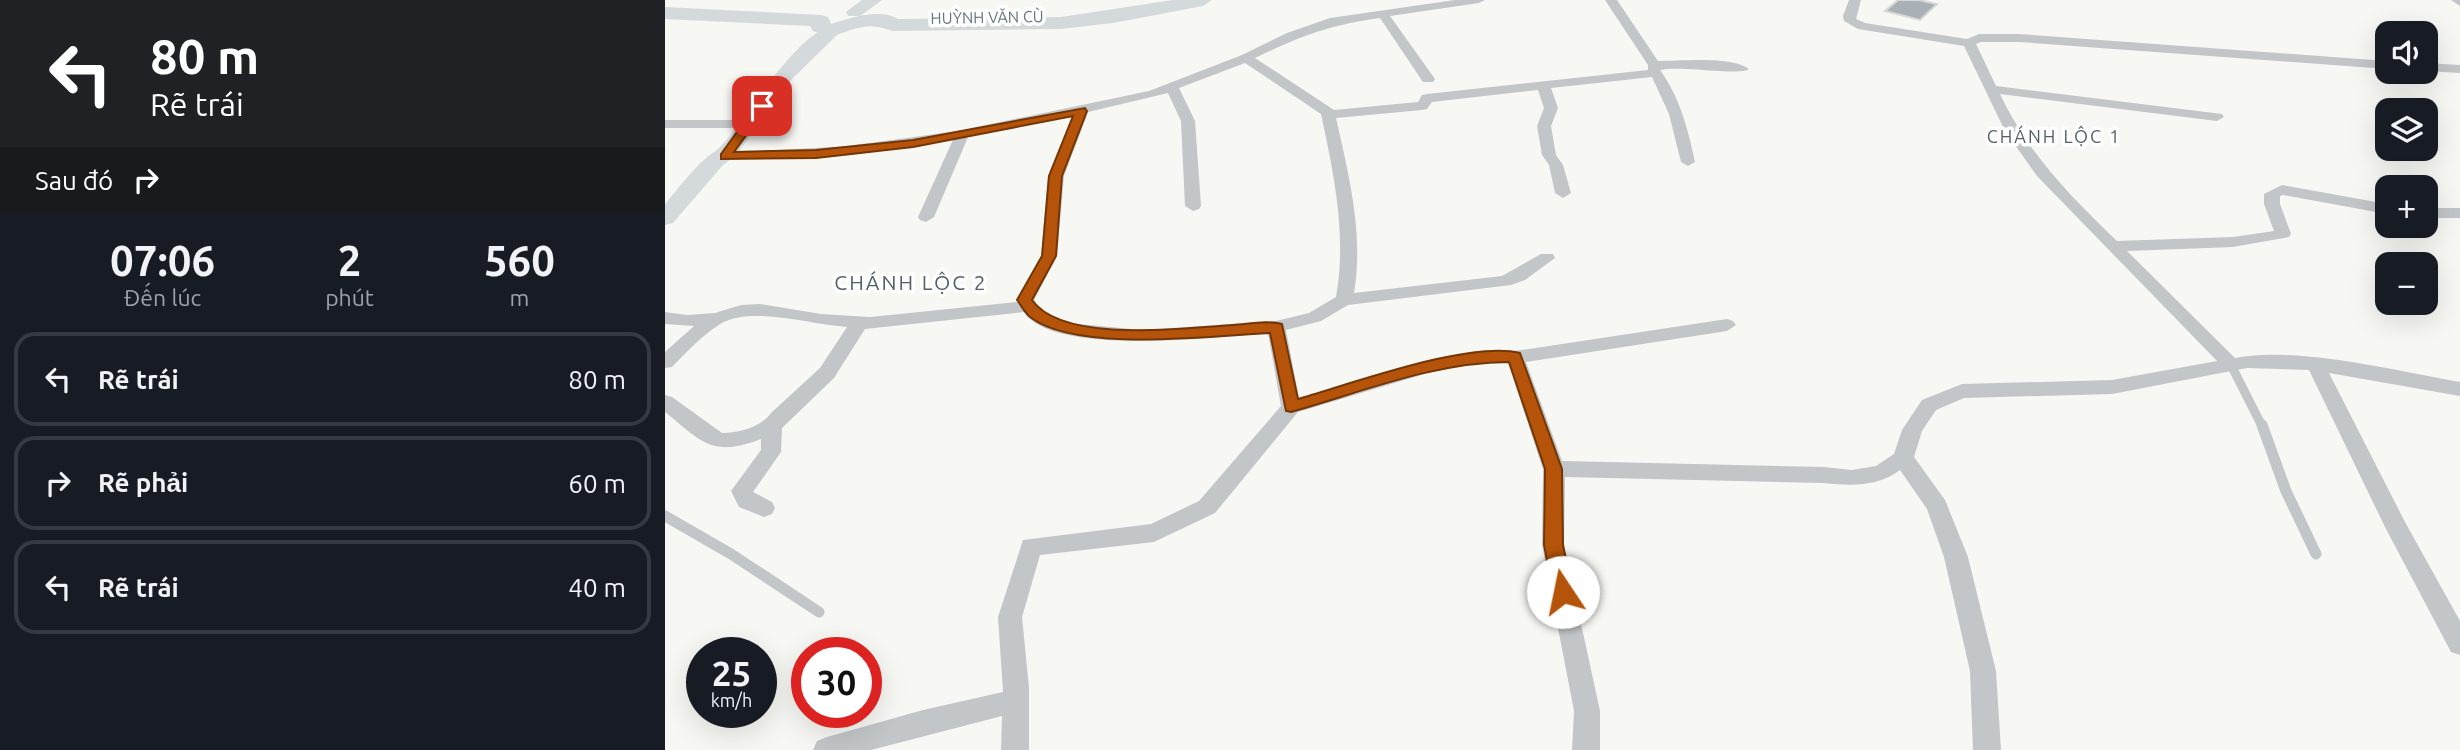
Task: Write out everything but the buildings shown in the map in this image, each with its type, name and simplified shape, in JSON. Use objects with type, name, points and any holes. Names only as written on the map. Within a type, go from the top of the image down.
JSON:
[{"type":"main road","points":[[858,16],[874,0]]},
{"type":"main road","points":[[1148,7],[1169,0]]},
{"type":"main road","points":[[665,13],[826,26],[858,16],[888,21],[893,25],[1011,25],[1080,21],[1148,7],[1203,0]]},
{"type":"main road","points":[[665,218],[715,161],[726,156],[747,124],[815,43],[826,26]]},
{"type":"street","points":[[926,217],[962,134],[1153,94],[1246,58],[1291,36],[1334,21],[1479,0]]},
{"type":"street","points":[[1611,0],[1668,88],[1677,112],[1688,162]]},
{"type":"street","points":[[1855,0],[1849,16],[1850,21],[1862,26],[1969,43],[1979,38],[2019,38],[2375,64]]},
{"type":"street","points":[[1382,13],[1428,79]]},
{"type":"street","points":[[1969,43],[2000,111],[2020,144],[2064,196],[2184,313],[2231,365]]},
{"type":"street","points":[[1246,58],[1328,112],[1347,211],[1351,275],[1344,300]]},
{"type":"street","points":[[1329,115],[1422,106],[1427,98],[1544,86],[1685,63],[1742,69]]},
{"type":"street","points":[[2438,68],[2460,69]]},
{"type":"street","points":[[1544,86],[1551,108],[1544,126],[1549,155],[1556,165],[1563,193]]},
{"type":"street","points":[[1171,87],[1188,121],[1193,206]]},
{"type":"street","points":[[1992,89],[2217,117]]},
{"type":"street","points":[[1081,111],[1056,176],[1049,256],[1025,300],[1034,314],[1065,329],[1143,336],[1276,327],[1315,317],[1344,300],[1505,281],[1520,276],[1547,258]]},
{"type":"street","points":[[665,124],[747,124]]},
{"type":"street","points":[[2116,246],[2234,242],[2283,234],[2271,204],[2272,194],[2282,190],[2375,207]]},
{"type":"street","points":[[2438,214],[2460,213]]},
{"type":"street","points":[[665,318],[687,321],[716,319],[741,311],[760,310],[859,323],[911,320],[1030,306]]},
{"type":"street","points":[[665,362],[697,332],[716,319]]},
{"type":"street","points":[[764,508],[747,500],[742,491],[771,452],[772,427],[778,418],[827,373],[859,323]]},
{"type":"street","points":[[1014,750],[1015,701],[1010,617],[1031,547],[1154,533],[1207,507],[1291,407],[1430,366],[1476,357],[1515,357],[1727,325]]},
{"type":"street","points":[[1276,327],[1291,407]]},
{"type":"street","points":[[1515,357],[1554,469],[1553,545],[1587,711],[1586,750]]},
{"type":"street","points":[[1554,469],[1824,475],[1852,478],[1881,473],[1903,458],[1912,430],[1929,405],[1962,391],[2112,387],[2247,362],[2315,365],[2460,389]]},
{"type":"street","points":[[2315,365],[2396,527],[2460,645]]},
{"type":"street","points":[[665,402],[683,413],[711,439],[723,442],[772,427]]},
{"type":"street","points":[[1903,458],[1937,506],[1957,556],[1983,671],[1987,750]]},
{"type":"street","points":[[827,750],[923,722],[1015,701]]},
{"type":"lane","points":[[726,156],[816,154],[913,143],[962,134]]},
{"type":"lane","points":[[2231,365],[2261,423],[2286,491],[2316,554]]},
{"type":"lane","points":[[665,516],[731,554],[818,612]]},
{"type":"district","name":"CHÁNH LỘC 1","points":[[2054,137]]},
{"type":"district","name":"CHÁNH LỘC 2","points":[[911,283]]},
{"type":"route","points":[[762,106],[726,156],[816,154],[913,143],[1081,111],[1056,176],[1049,256],[1025,300],[1034,314],[1065,329],[1143,336],[1276,327],[1291,407],[1430,366],[1476,357],[1515,357],[1554,469],[1553,545],[1563,592]]}]
